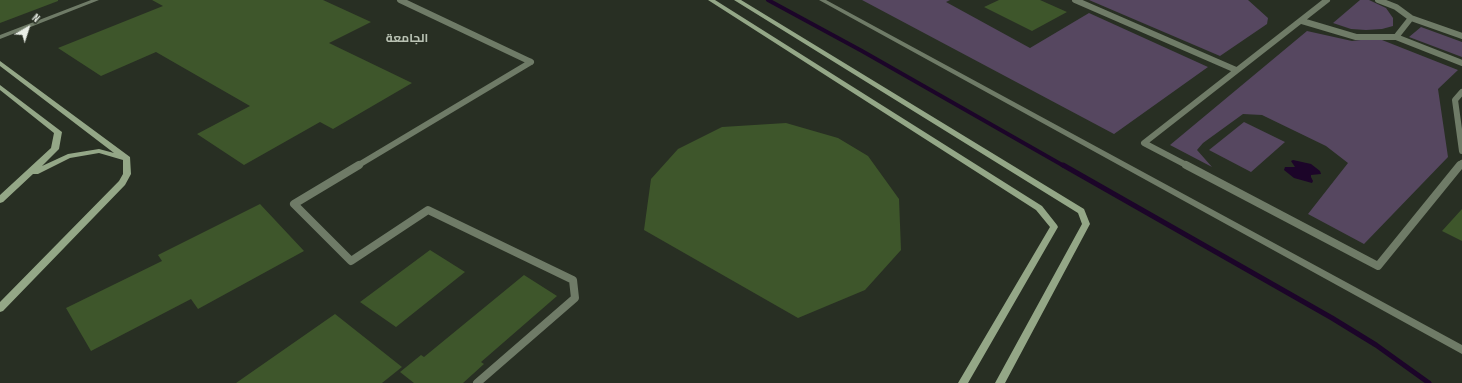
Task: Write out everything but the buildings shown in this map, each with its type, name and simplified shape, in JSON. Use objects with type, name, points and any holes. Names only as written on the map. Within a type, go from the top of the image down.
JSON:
[{"type":"main road","points":[[711,0],[1039,208],[1054,227],[963,383]]},
{"type":"main road","points":[[737,0],[1081,212],[1086,224],[1000,383]]},
{"type":"main road","points":[[0,64],[127,159],[128,174],[122,184],[0,308]]},
{"type":"main road","points":[[0,88],[58,132],[55,149],[0,200]]},
{"type":"main road","points":[[27,176],[68,156],[99,150],[127,159]]},
{"type":"street","points":[[0,37],[96,0]]},
{"type":"street","points":[[822,0],[1462,350]]},
{"type":"lane","points":[[400,0],[531,62],[294,204],[351,261],[428,210],[573,280],[575,298],[477,383]]},
{"type":"lane","points":[[1075,0],[1236,70]]},
{"type":"lane","points":[[1327,0],[1144,143],[1378,266],[1462,163]]},
{"type":"lane","points":[[1378,0],[1396,7],[1411,18],[1462,36]]},
{"type":"lane","points":[[1396,37],[1411,18]]},
{"type":"lane","points":[[1302,21],[1356,37],[1396,37],[1462,63]]},
{"type":"lane","points":[[1462,92],[1455,100],[1462,151]]},
{"type":"shaded area","points":[[862,0],[950,0],[946,2],[1030,48],[1089,13],[1208,67],[1114,134]]},
{"type":"shaded area","points":[[1089,0],[1248,0],[1268,18],[1267,24],[1220,56]]},
{"type":"shaded area","points":[[1360,0],[1369,0],[1386,8],[1393,18],[1393,26],[1382,29],[1366,30],[1351,29],[1333,23]]},
{"type":"shaded area","points":[[1421,27],[1462,42],[1462,57],[1409,37]]},
{"type":"shaded area","points":[[1307,31],[1352,41],[1369,39],[1382,40],[1458,70],[1438,89],[1448,157],[1364,244],[1308,214],[1348,163],[1326,146],[1262,115],[1243,114],[1203,143],[1197,150],[1212,167],[1170,145]]},
{"type":"shaded area","points":[[1244,122],[1285,142],[1251,172],[1209,150]]},
{"type":"shaded area","points":[[1293,160],[1311,164],[1320,171],[1321,174],[1311,175],[1313,181],[1312,183],[1294,178],[1284,170],[1285,167],[1295,167],[1291,161]]},
{"type":"waterway","points":[[768,0],[862,51],[1064,166]]},
{"type":"waterway","points":[[1063,165],[1332,318],[1376,345],[1429,383]]},
{"type":"district","name":"الجامعة","points":[[407,39]]}]
